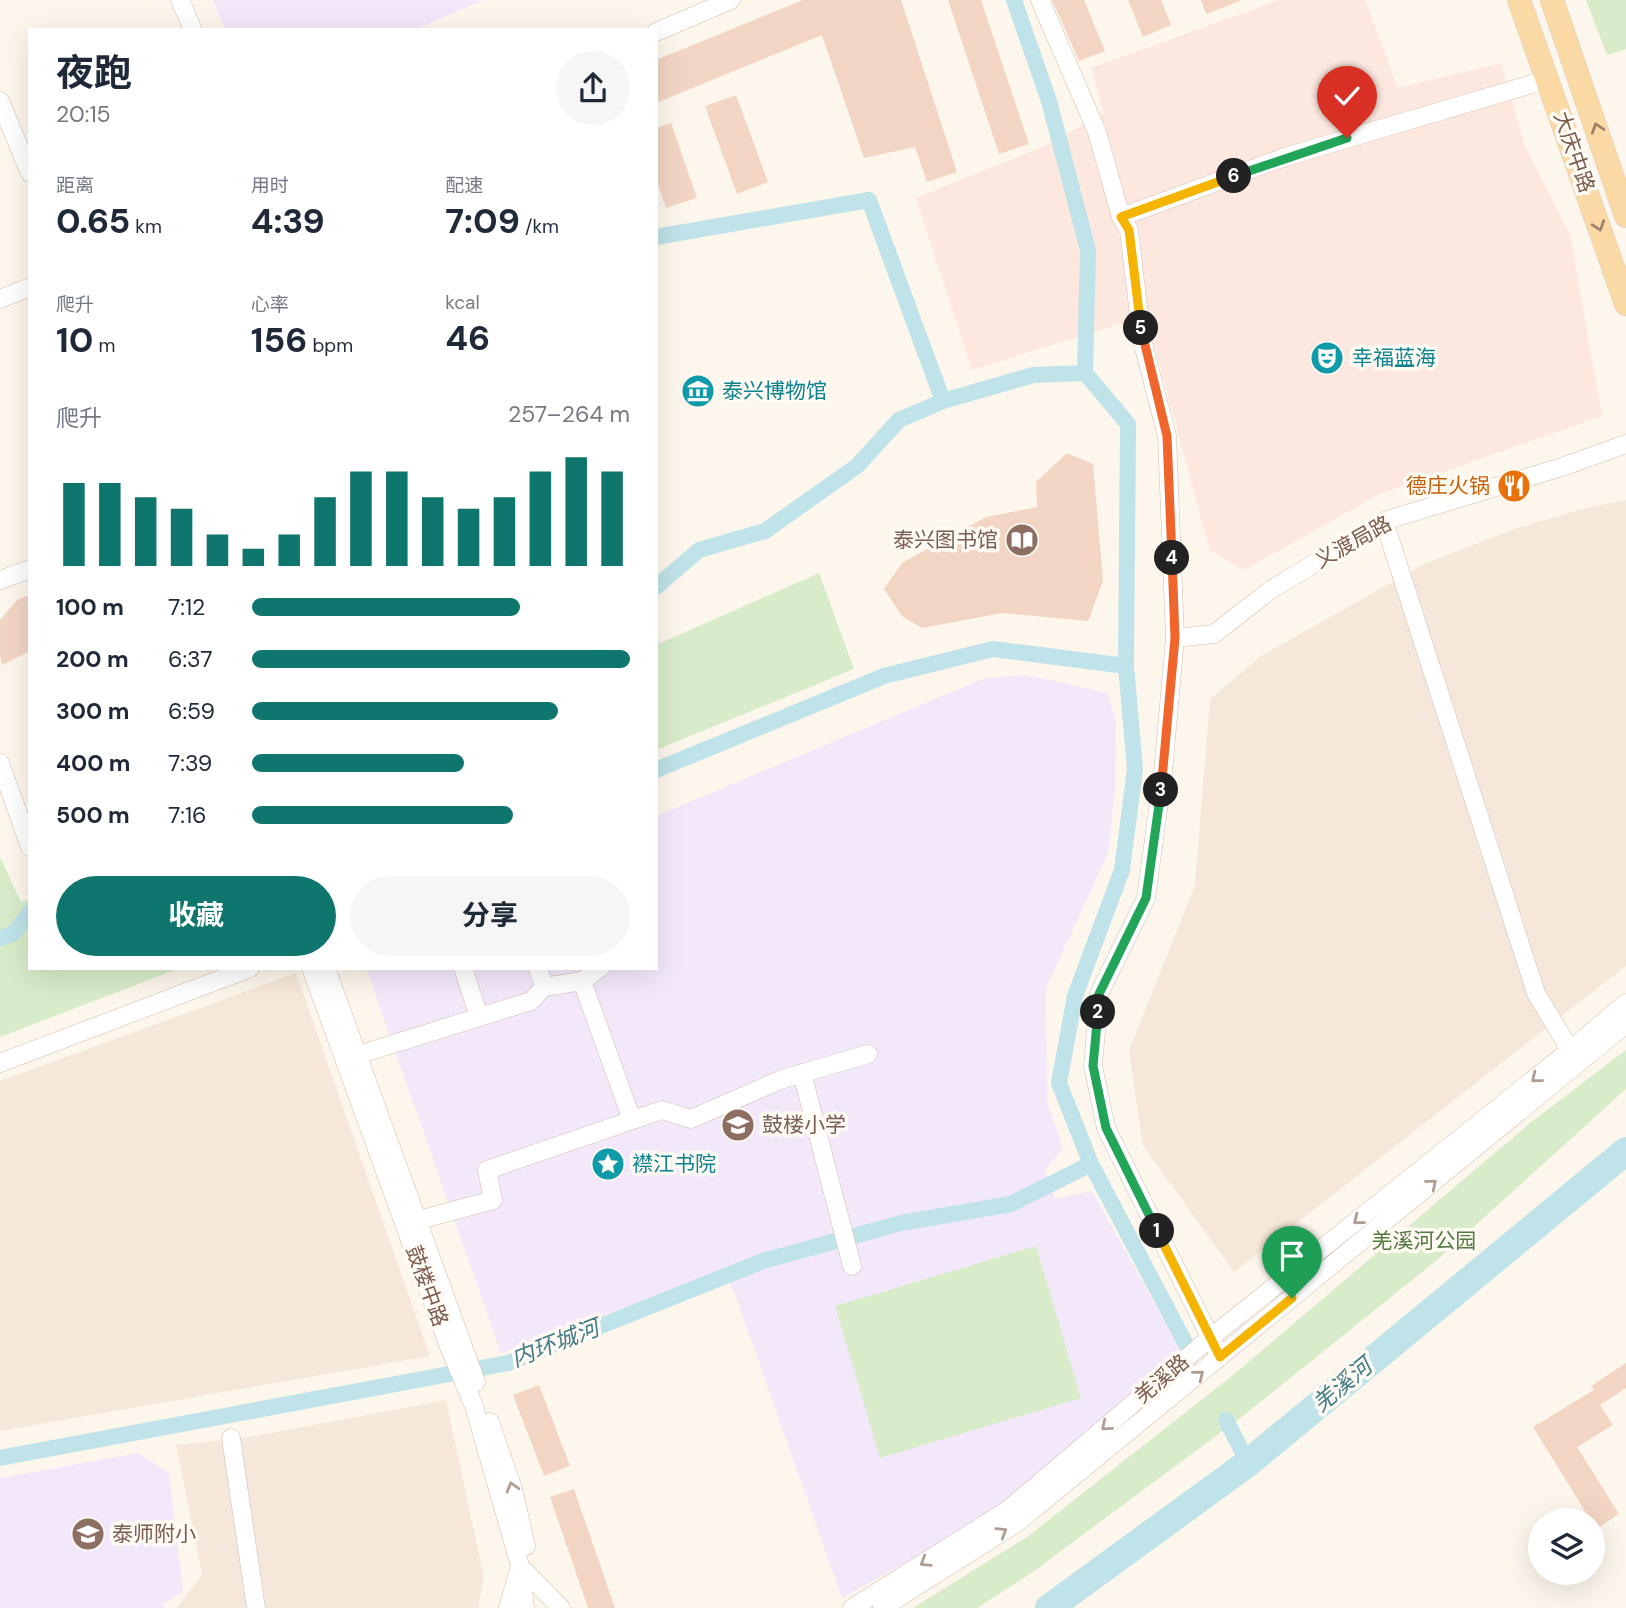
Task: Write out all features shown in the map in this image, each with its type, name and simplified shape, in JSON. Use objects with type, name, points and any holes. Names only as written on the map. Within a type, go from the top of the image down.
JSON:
[{"type":"main road","name":"大庆中路","points":[[1519,0],[1626,304]]},
{"type":"main road","name":"大庆中路","points":[[1552,0],[1626,216]]},
{"type":"street","points":[[180,0],[191,28]]},
{"type":"street","points":[[658,31],[731,0]]},
{"type":"street","points":[[1040,0],[1097,132],[1121,217],[1129,230],[1142,340],[1167,436],[1175,638],[1163,773],[1146,898],[1099,994],[1093,1066],[1106,1128],[1220,1357]]},
{"type":"street","points":[[1121,217],[1285,157],[1549,79]]},
{"type":"street","points":[[0,101],[28,168]]},
{"type":"street","points":[[0,299],[28,288]]},
{"type":"street","name":"义渡局路","points":[[1175,638],[1214,634],[1269,591],[1384,520],[1565,466],[1626,444]]},
{"type":"street","points":[[1384,520],[1536,993],[1574,1058]]},
{"type":"street","points":[[0,580],[28,570]]},
{"type":"street","points":[[0,763],[28,840]]},
{"type":"street","points":[[0,1063],[245,970]]},
{"type":"street","name":"鼓楼中路","points":[[312,970],[351,1058],[410,1223],[513,1489],[526,1572]]},
{"type":"street","points":[[327,970],[351,1058],[531,1001],[544,988],[582,981],[597,970]]},
{"type":"street","points":[[464,970],[479,1017]]},
{"type":"street","points":[[539,970],[544,988]]},
{"type":"street","points":[[582,981],[632,1120]]},
{"type":"street","name":"羌溪路","points":[[882,1608],[1018,1522],[1220,1357],[1574,1058],[1626,1003]]},
{"type":"street","name":"羌溪路","points":[[852,1608],[1009,1509],[1210,1338],[1574,1058],[1626,1024]]},
{"type":"street","points":[[410,1223],[493,1200],[487,1170],[662,1110],[691,1119],[780,1080],[868,1054]]},
{"type":"street","points":[[802,1073],[852,1266]]},
{"type":"street","points":[[231,1438],[256,1608]]},
{"type":"street","points":[[508,1608],[526,1572]]},
{"type":"street","points":[[525,1608],[526,1572]]},
{"type":"street","points":[[526,1572],[537,1608]]},
{"type":"street","points":[[526,1572],[561,1608]]},
{"type":"shaded area","points":[[213,0],[484,0],[419,28],[224,28]]},
{"type":"shaded area","points":[[1279,0],[1365,0],[1398,88],[1501,63],[1525,146],[1570,235],[1602,416],[1380,494],[1244,570],[1210,551],[1149,325],[1132,320],[972,370],[916,198],[1043,147],[1104,113],[1092,68]]},
{"type":"shaded area","points":[[1626,500],[1626,966],[1234,1272],[1143,1146],[1129,1051],[1195,885],[1210,699],[1261,656],[1424,564],[1517,528]]},
{"type":"shaded area","name":"鼓楼小学","points":[[1027,675],[1107,693],[1116,719],[1115,790],[1108,853],[1046,988],[1047,1102],[1063,1148],[1045,1170],[1055,1199],[1092,1191],[1186,1360],[998,1511],[842,1598],[735,1294],[724,1271],[501,1353],[367,970],[658,970],[658,815],[985,678]]},
{"type":"shaded area","points":[[296,973],[430,1356],[0,1431],[0,1081]]},
{"type":"shaded area","points":[[446,1400],[484,1578],[478,1608],[266,1608],[239,1439]]},
{"type":"shaded area","points":[[223,1440],[253,1608],[176,1608],[202,1575],[176,1445]]},
{"type":"shaded area","name":"泰师附小","points":[[138,1453],[169,1473],[183,1591],[163,1605],[163,1608],[0,1608],[0,1478]]},
{"type":"green space","points":[[1586,0],[1626,0],[1626,49],[1607,55]]},
{"type":"green space","points":[[819,573],[854,669],[658,749],[658,644]]},
{"type":"green space","points":[[0,857],[21,902],[28,900],[28,970],[175,970],[0,1037]]},
{"type":"green space","name":"羌溪河公园","points":[[1626,1050],[1626,1089],[1437,1260],[1243,1416],[1030,1574],[977,1608],[913,1608],[1027,1537],[1233,1375],[1530,1123]]},
{"type":"green space","points":[[1036,1246],[1081,1398],[880,1458],[835,1306]]},
{"type":"building","points":[[803,0],[901,0],[957,172],[927,182],[915,147],[864,158],[822,35],[658,102],[658,59]]},
{"type":"building","points":[[948,0],[981,0],[1029,144],[999,154]]},
{"type":"building","points":[[1052,0],[1084,0],[1105,51],[1079,61]]},
{"type":"building","points":[[1128,0],[1161,0],[1171,25],[1143,37]]},
{"type":"building","points":[[1201,0],[1239,0],[1240,1],[1206,14]]},
{"type":"building","points":[[736,95],[768,182],[737,194],[705,106]]},
{"type":"building","points":[[671,123],[697,198],[666,208],[658,185],[658,127]]},
{"type":"building","name":"泰兴图书馆","points":[[1067,453],[1093,464],[1103,581],[1088,621],[1002,613],[922,628],[902,616],[884,589],[902,563],[986,517],[1037,507],[1036,482]]},
{"type":"building","points":[[28,596],[28,652],[2,665],[0,620],[18,599]]},
{"type":"building","points":[[1626,1363],[1626,1388],[1600,1405],[1613,1425],[1577,1447],[1619,1514],[1605,1523],[1605,1508],[1583,1508],[1533,1427],[1594,1390],[1591,1386]]},
{"type":"building","points":[[539,1385],[570,1466],[544,1476],[513,1395]]},
{"type":"building","points":[[574,1489],[615,1608],[588,1608],[550,1497]]},
{"type":"waterway","points":[[1014,0],[1049,101],[1088,250],[1085,373],[1128,424],[1126,666],[1135,769],[1122,870],[1075,996],[1059,1083],[1091,1164],[1189,1350]]},
{"type":"waterway","points":[[658,237],[869,200],[943,401],[1033,375],[1085,373]]},
{"type":"waterway","points":[[658,585],[699,550],[765,531],[857,466],[899,420],[943,401]]},
{"type":"waterway","points":[[658,769],[884,676],[993,649],[1126,666]]},
{"type":"waterway","points":[[0,938],[13,934],[28,915]]},
{"type":"waterway","name":"羌溪河","points":[[1049,1608],[1248,1463],[1626,1151]]},
{"type":"waterway","name":"内环城河","points":[[0,1458],[508,1363],[763,1261],[901,1223],[1011,1204],[1091,1164]]},
{"type":"waterway","points":[[1226,1420],[1248,1463]]},
{"type":"place","name":"幸福蓝海","points":[[1327,358]]},
{"type":"place","name":"泰兴博物馆","points":[[698,391]]},
{"type":"place","name":"德庄火锅","points":[[1514,486]]},
{"type":"place","name":"泰兴图书馆","points":[[1022,540]]},
{"type":"place","name":"鼓楼小学","points":[[738,1125]]},
{"type":"place","name":"襟江书院","points":[[608,1164]]},
{"type":"place","name":"泰师附小","points":[[88,1534]]},
{"type":"route","points":[[1292,1298],[1220,1357],[1106,1128],[1093,1066],[1099,994],[1146,898],[1163,773],[1175,638],[1167,436],[1142,340],[1129,230],[1121,217],[1285,157],[1347,138]]}]
